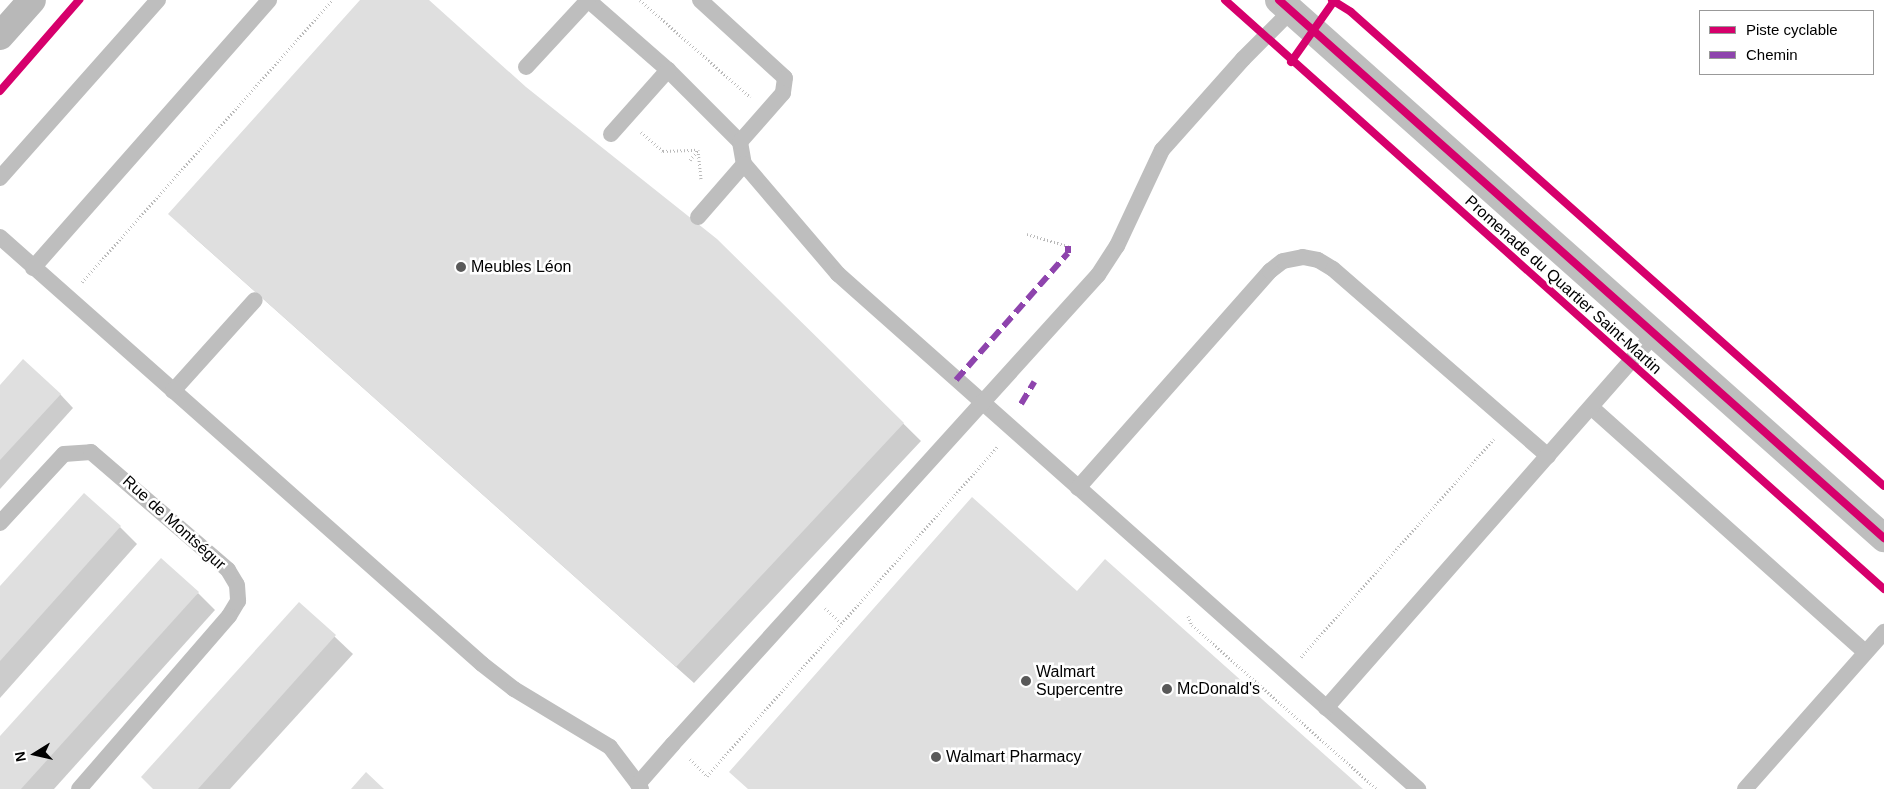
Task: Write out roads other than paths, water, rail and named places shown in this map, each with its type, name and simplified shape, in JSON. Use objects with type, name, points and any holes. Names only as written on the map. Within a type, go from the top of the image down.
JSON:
[{"type":"street","points":[[0,36],[32,0]]},
{"type":"street","name":"Promenade du Quartier Saint-Martin","points":[[1291,3],[1655,334],[1884,538]]},
{"type":"lane","points":[[0,178],[158,0]]},
{"type":"lane","points":[[34,268],[268,0]]},
{"type":"lane","points":[[526,67],[588,0],[668,70],[740,142],[744,164],[820,256],[980,402],[1418,789]]},
{"type":"lane","points":[[700,0],[785,78],[782,93],[740,142]]},
{"type":"lane","points":[[0,237],[482,664],[514,689],[610,747],[639,786],[980,402],[1017,367],[1110,259],[1162,150],[1291,3]]},
{"type":"lane","points":[[611,134],[668,70]]},
{"type":"lane","points":[[698,218],[744,164]]},
{"type":"lane","points":[[1078,488],[1270,271],[1283,261],[1303,257],[1318,260],[1333,269],[1548,456]]},
{"type":"lane","points":[[173,391],[256,300]]},
{"type":"lane","points":[[1326,708],[1655,334]]},
{"type":"lane","points":[[1591,407],[1865,652]]},
{"type":"lane","name":"Rue de Montségur","points":[[0,523],[64,454],[72,451],[91,452],[228,570],[237,585],[238,601],[229,616],[79,789]]},
{"type":"lane","points":[[1745,789],[1884,632]]},
{"type":"place","name":"Meubles Léon","points":[[461,267]]},
{"type":"place","name":"Walmart Supercentre","points":[[1026,681]]},
{"type":"place","name":"McDonald's","points":[[1167,689]]},
{"type":"place","name":"Walmart Pharmacy","points":[[936,757]]}]
